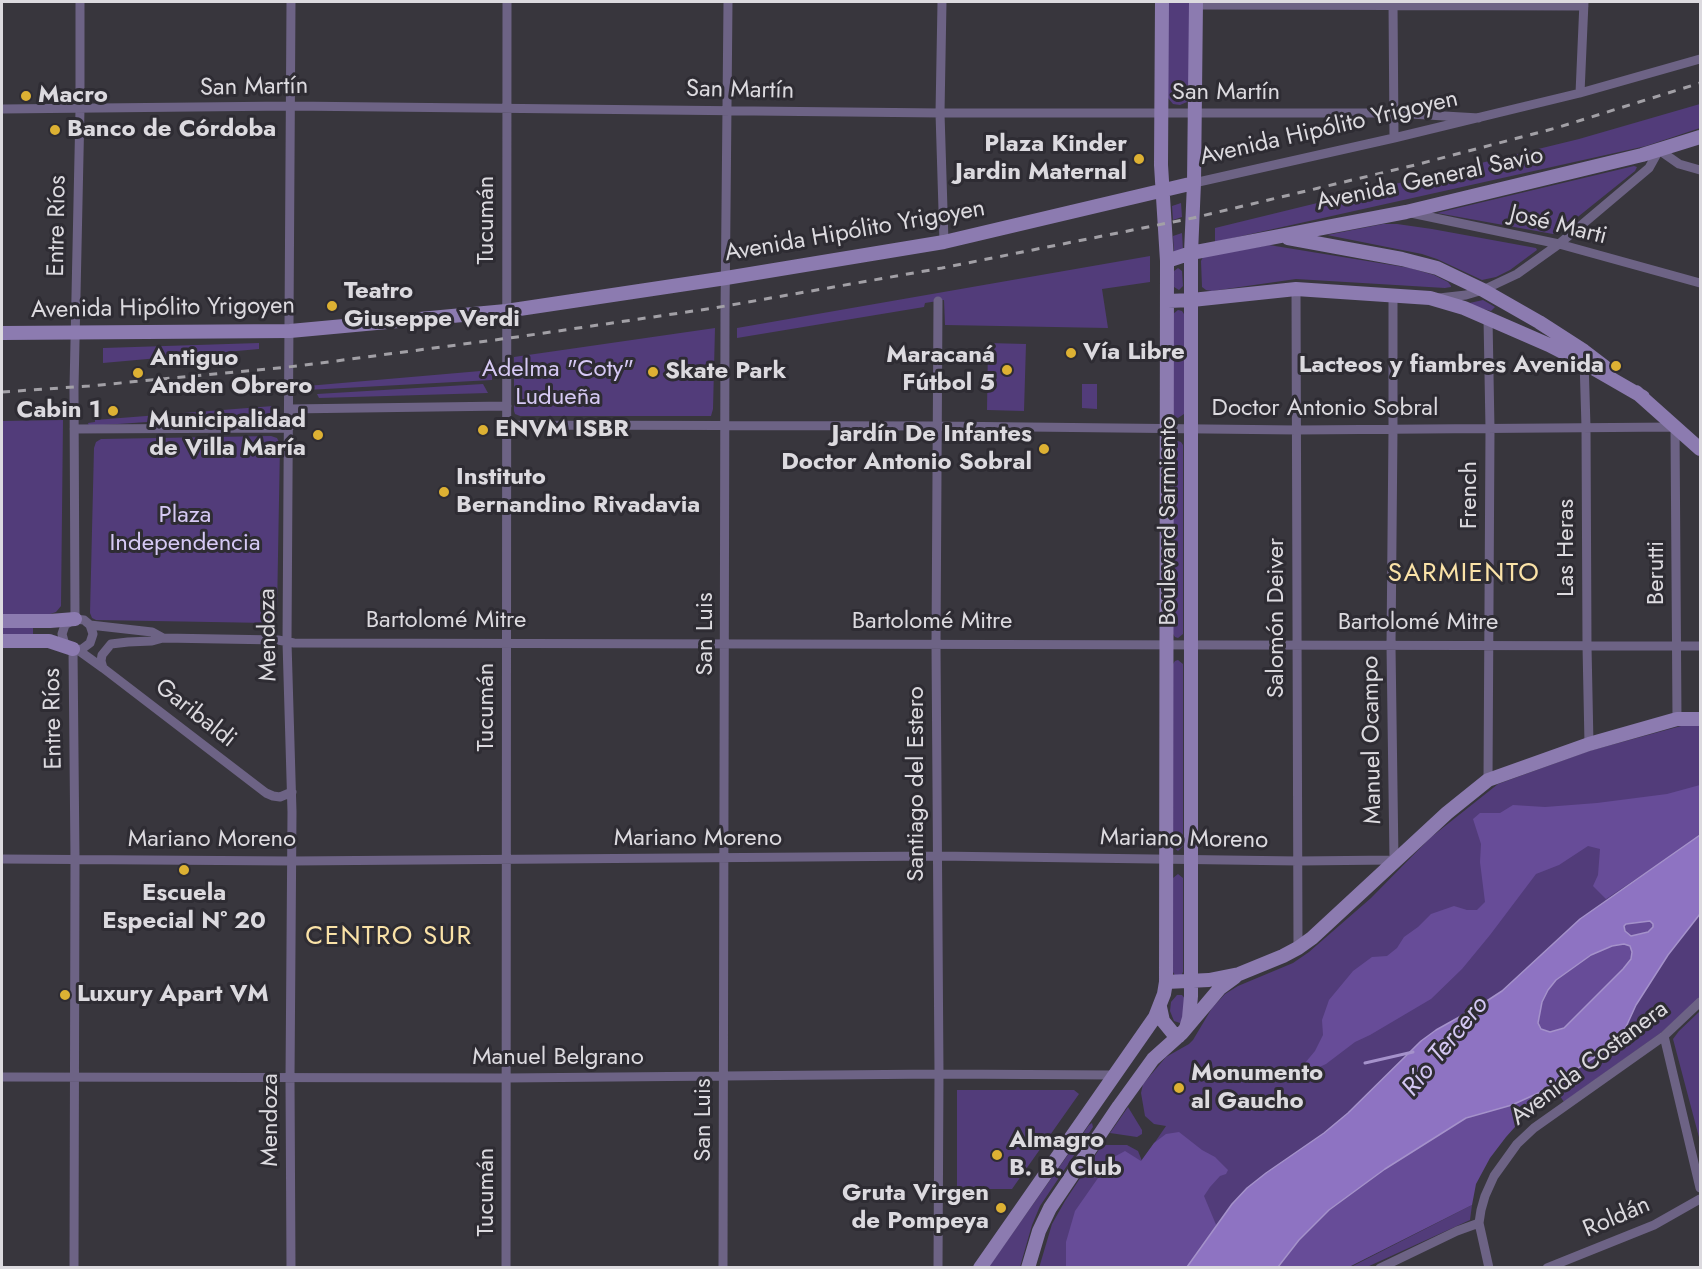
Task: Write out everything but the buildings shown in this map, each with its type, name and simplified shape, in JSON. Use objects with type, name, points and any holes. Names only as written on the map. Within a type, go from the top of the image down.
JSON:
[{"type":"main road","name":"Boulevard Sarmiento","points":[[980,1268],[1155,1017],[1166,982],[1167,261],[1160,112],[1162,2]]},
{"type":"main road","name":"Boulevard Sarmiento","points":[[1182,1032],[1190,1007],[1191,253],[1196,3]]},
{"type":"main road","name":"Avenida General Savio","points":[[1167,261],[1191,253],[1406,212],[1659,150],[1701,137]]},
{"type":"main road","name":"Avenida Hipólito Yrigoyen","points":[[2,333],[290,331],[506,311],[944,242],[1194,183]]},
{"type":"main road","points":[[1278,236],[1423,263],[1483,290],[1539,322],[1584,357],[1643,397],[1701,449]]},
{"type":"main road","points":[[1167,301],[1296,289],[1430,298],[1464,308],[1549,345],[1584,357]]},
{"type":"main road","name":"Bartolomé Mitre","points":[[2,621],[75,619]]},
{"type":"main road","points":[[2,641],[49,641],[75,650]]},
{"type":"main road","points":[[1166,982],[1209,980],[1239,974],[1283,957],[1298,948],[1312,938],[1447,813],[1488,780],[1589,744],[1677,719],[1701,719]]},
{"type":"main road","points":[[1028,1268],[1039,1231],[1050,1208],[1105,1125],[1153,1059],[1182,1032],[1220,988],[1239,974]]},
{"type":"main road","points":[[1160,1007],[1163,1021],[1172,1032],[1182,1032]]},
{"type":"main road","points":[[1087,1113],[1105,1125]]},
{"type":"street","name":"Entre Ríos","points":[[74,1268],[75,650],[65,645],[62,634],[65,625],[75,619],[74,429],[80,2]]},
{"type":"street","name":"Mendoza","points":[[291,2],[287,642],[292,792],[291,1268]]},
{"type":"street","name":"Tucumán","points":[[506,1268],[507,2]]},
{"type":"street","name":"San Luis","points":[[723,1268],[725,426],[729,2]]},
{"type":"street","points":[[942,2],[940,113],[944,242]]},
{"type":"street","points":[[1196,3],[1584,4],[1580,93]]},
{"type":"street","points":[[1393,3],[1394,138]]},
{"type":"street","name":"Avenida Hipólito Yrigoyen","points":[[1194,183],[1580,93],[1701,59]]},
{"type":"street","name":"San Martín","points":[[2,110],[290,106],[940,113],[1393,113],[1479,117]]},
{"type":"street","points":[[1430,298],[1452,297],[1483,290],[1517,274],[1559,244],[1649,168],[1659,150],[1679,164],[1701,170]]},
{"type":"street","name":"José Marti","points":[[1406,212],[1559,244],[1696,282]]},
{"type":"street","points":[[1696,282],[1701,289]]},
{"type":"street","name":"Salomón Deiver","points":[[1296,289],[1298,948]]},
{"type":"street","name":"Manuel Ocampo","points":[[1393,295],[1391,646],[1394,860]]},
{"type":"street","name":"Santiago del Estero","points":[[938,300],[936,645],[939,1268]]},
{"type":"street","name":"French","points":[[1488,318],[1490,429],[1488,780]]},
{"type":"street","name":"Las Heras","points":[[1584,357],[1589,744]]},
{"type":"street","points":[[289,409],[507,406]]},
{"type":"street","name":"Doctor Antonio Sobral","points":[[507,426],[937,426],[1167,429],[1676,427]]},
{"type":"street","name":"Berutti","points":[[1676,427],[1677,719]]},
{"type":"street","points":[[74,429],[289,428]]},
{"type":"street","name":"Bartolomé Mitre","points":[[75,619],[84,620],[90,625],[152,632],[163,638]]},
{"type":"street","points":[[75,650],[87,647],[92,639],[90,625]]},
{"type":"street","name":"Bartolomé Mitre","points":[[103,668],[102,655],[111,644],[163,638],[278,640],[306,643],[1701,646]]},
{"type":"street","name":"Garibaldi","points":[[75,650],[103,668],[266,793],[280,797],[292,792]]},
{"type":"street","name":"Mariano Moreno","points":[[2,859],[292,861],[938,856],[1298,861],[1394,860]]},
{"type":"street","name":"Avenida Costanera","points":[[1479,1223],[1480,1210],[1494,1176],[1517,1144],[1534,1128],[1664,1036],[1701,1002]]},
{"type":"street","points":[[1664,1036],[1701,1188]]},
{"type":"street","name":"Manuel Belgrano","points":[[2,1077],[507,1078],[1114,1074]]},
{"type":"street","name":"Roldán","points":[[1547,1268],[1654,1225],[1701,1199]]},
{"type":"street","points":[[1380,1268],[1479,1223],[1489,1268]]},
{"type":"green space","points":[[1168,2],[1191,2],[1190,98],[1180,105],[1173,104],[1168,98]]},
{"type":"green space","points":[[1700,104],[1700,128],[1646,146],[1215,242],[1215,228],[1579,139]]},
{"type":"green space","points":[[1637,167],[1635,171],[1559,232],[1553,234],[1437,213]]},
{"type":"green space","points":[[1181,203],[1182,217],[1173,220],[1172,206]]},
{"type":"green space","points":[[1383,224],[1432,229],[1537,250],[1510,270],[1496,277],[1482,280],[1422,254],[1327,235]]},
{"type":"green space","points":[[1182,233],[1183,250],[1174,252],[1173,236]]},
{"type":"green space","points":[[1269,245],[1410,268],[1434,275],[1448,282],[1451,287],[1296,279],[1212,291],[1202,287],[1201,261],[1203,257]]},
{"type":"green space","points":[[1150,256],[1150,282],[1102,289],[1108,328],[945,325],[944,300],[925,303],[924,307],[737,338],[737,328]]},
{"type":"green space","points":[[1178,268],[1182,271],[1183,286],[1179,290],[1174,287],[1174,271]]},
{"type":"green space","points":[[1483,300],[1495,307],[1491,311],[1465,304]]},
{"type":"green space","points":[[1178,310],[1184,314],[1184,414],[1178,418],[1173,414],[1173,314]]},
{"type":"green space","name":"Skate Park","points":[[715,328],[711,416],[520,416],[515,414],[514,357]]},
{"type":"green space","points":[[259,343],[259,349],[103,363],[103,348]]},
{"type":"green space","points":[[988,343],[1026,344],[1024,411],[987,410]]},
{"type":"green space","points":[[492,370],[492,380],[307,390],[307,386]]},
{"type":"green space","points":[[483,384],[488,393],[319,398],[317,394]]},
{"type":"green space","points":[[1082,384],[1097,384],[1097,409],[1082,408]]},
{"type":"green space","points":[[273,406],[273,409],[277,408],[278,413],[89,426],[88,423],[95,422],[95,420]]},
{"type":"green space","points":[[63,420],[61,606],[56,612],[50,614],[2,614],[2,421]]},
{"type":"green space","name":"Plaza Independencia","points":[[271,436],[277,438],[280,444],[275,619],[268,623],[96,620],[92,618],[90,613],[96,442],[101,439]]},
{"type":"green space","points":[[1178,441],[1183,445],[1183,634],[1178,638],[1173,634],[1173,445]]},
{"type":"green space","points":[[2,627],[33,627],[33,635],[2,635]]},
{"type":"green space","points":[[1178,660],[1183,664],[1183,846],[1178,851],[1173,847],[1173,664]]},
{"type":"green space","points":[[1681,726],[1700,726],[1700,835],[1580,919],[1502,991],[1421,1041],[1348,1113],[1324,1133],[1266,1173],[1232,1204],[1187,1267],[1039,1268],[1052,1224],[1100,1148],[1105,1145],[1127,1145],[1138,1151],[1142,1161],[1166,1126],[1154,1124],[1145,1116],[1141,1093],[1143,1084],[1166,1057],[1193,1040],[1212,1008],[1225,994],[1238,986],[1293,963],[1309,952],[1371,898],[1430,838],[1498,784],[1589,751]]},
{"type":"green space","points":[[1178,874],[1183,878],[1183,972],[1181,976],[1175,976],[1173,972],[1173,878]]},
{"type":"green space","points":[[1700,914],[1700,998],[1662,1032],[1564,1102],[1556,1085],[1609,1048],[1618,1039],[1636,1005],[1668,955]]},
{"type":"green space","points":[[1177,995],[1182,995],[1185,999],[1180,1023],[1174,1021],[1170,1011],[1171,1002]]},
{"type":"green space","points":[[1700,1011],[1700,1141],[1673,1039]]},
{"type":"green space","name":"Almagro B. B. Club","points":[[957,1090],[1074,1090],[1079,1094],[1012,1189],[976,1189],[976,1198],[957,1198]]},
{"type":"green space","points":[[1128,1107],[1142,1130],[1142,1134],[1137,1137],[1110,1133]]},
{"type":"green space","points":[[1092,1123],[1093,1127],[1040,1206],[1020,1267],[988,1268],[1089,1125]]},
{"type":"green space","points":[[1472,1205],[1470,1220],[1367,1267],[1349,1268]]},
{"type":"shaded area","points":[[1700,785],[1700,835],[1681,849],[1606,899],[1593,886],[1598,875],[1600,849],[1588,846],[1559,865],[1536,874],[1462,969],[1431,999],[1355,1042],[1326,1064],[1315,1069],[1305,1063],[1315,1051],[1323,1035],[1322,1020],[1329,1000],[1353,971],[1372,957],[1387,956],[1397,948],[1404,937],[1431,914],[1454,906],[1477,910],[1485,902],[1480,862],[1481,844],[1473,819],[1480,813],[1500,813],[1513,805],[1545,807],[1597,803],[1667,794]]},
{"type":"shaded area","points":[[1650,921],[1653,928],[1648,932],[1631,936],[1625,931],[1625,924]]},
{"type":"shaded area","points":[[1624,944],[1630,946],[1632,952],[1631,959],[1624,969],[1564,1028],[1550,1032],[1541,1029],[1538,1023],[1542,1002],[1556,980],[1591,955],[1612,946]]},
{"type":"shaded area","points":[[1556,1085],[1558,1093],[1523,1118],[1490,1158],[1476,1184],[1472,1205],[1349,1267],[1278,1268],[1299,1240],[1329,1210],[1385,1169],[1466,1118],[1512,1105]]},
{"type":"shaded area","points":[[1179,1132],[1215,1157],[1228,1170],[1226,1174],[1220,1176],[1204,1196],[1217,1227],[1187,1267],[1066,1267],[1066,1242],[1075,1211],[1112,1158],[1125,1151],[1141,1161],[1154,1143],[1166,1134]]},
{"type":"water","name":"Río Tercero","points":[[1700,835],[1700,914],[1668,955],[1636,1005],[1625,1029],[1609,1048],[1556,1085],[1512,1105],[1466,1118],[1385,1169],[1329,1210],[1299,1240],[1278,1267],[1187,1267],[1232,1204],[1247,1188],[1348,1113],[1421,1041],[1502,991],[1580,919]],"holes":[[[1650,921],[1653,927],[1648,932],[1631,936],[1625,931],[1626,924]],[[1624,944],[1630,946],[1632,952],[1631,959],[1623,969],[1564,1028],[1550,1032],[1541,1029],[1538,1023],[1542,1002],[1556,980],[1591,955],[1612,946]]]},
{"type":"waterway","name":"Río Tercero","points":[[1365,1063],[1413,1052]]},
{"type":"railway","points":[[2,392],[298,366],[714,308],[942,268],[1193,218],[1415,165],[1556,128],[1700,83]]},
{"type":"place","name":"Macro","points":[[26,96]]},
{"type":"place","name":"Banco de Córdoba","points":[[55,130]]},
{"type":"place","name":"Plaza Kinder Jardin Maternal","points":[[1139,159]]},
{"type":"place","name":"Teatro Giuseppe Verdi","points":[[332,306]]},
{"type":"place","name":"Vía Libre","points":[[1071,353]]},
{"type":"place","name":"Lacteos y fiambres Avenida","points":[[1616,366]]},
{"type":"place","name":"Maracaná Fútbol 5","points":[[1007,370]]},
{"type":"place","name":"Skate Park","points":[[653,372]]},
{"type":"place","name":"Antiguo Anden Obrero","points":[[138,373]]},
{"type":"place","name":"Cabin 1","points":[[113,411]]},
{"type":"place","name":"ENVM ISBR","points":[[483,430]]},
{"type":"place","name":"Municipalidad de Villa María","points":[[318,435]]},
{"type":"place","name":"Jardín De Infantes Doctor Antonio Sobral","points":[[1044,449]]},
{"type":"place","name":"Instituto Bernandino Rivadavia","points":[[444,492]]},
{"type":"place","name":"Escuela Especial Nº 20","points":[[184,870]]},
{"type":"place","name":"Luxury Apart VM","points":[[65,995]]},
{"type":"place","name":"Monumento al Gaucho","points":[[1179,1088]]},
{"type":"place","name":"Almagro B. B. Club","points":[[997,1155]]},
{"type":"place","name":"Gruta Virgen de Pompeya","points":[[1001,1208]]},
{"type":"district","name":"SARMIENTO","points":[[1464,575]]},
{"type":"district","name":"CENTRO SUR","points":[[389,938]]},
{"type":"park label","name":"Adelma \"Coty\" Ludueña","points":[[558,384]]}]
